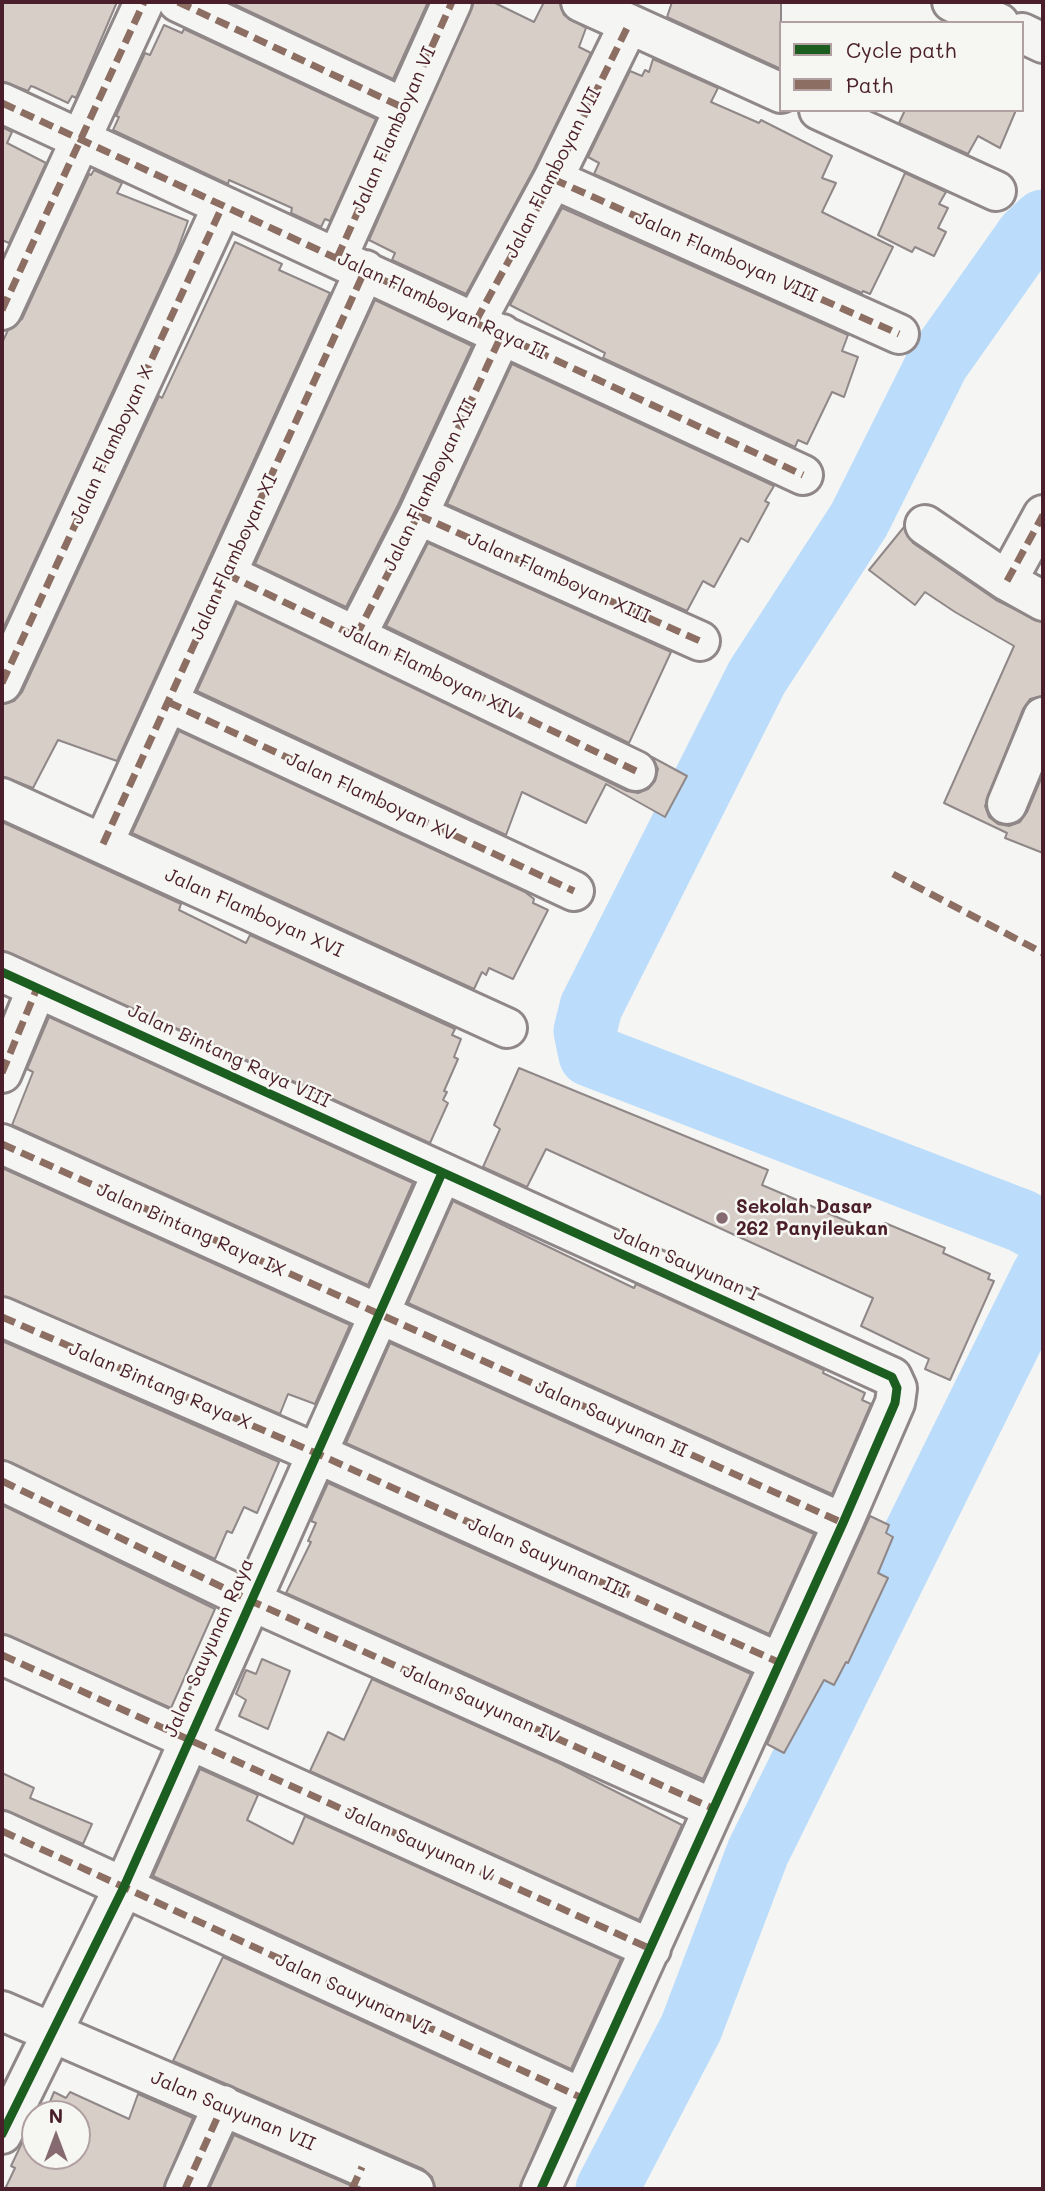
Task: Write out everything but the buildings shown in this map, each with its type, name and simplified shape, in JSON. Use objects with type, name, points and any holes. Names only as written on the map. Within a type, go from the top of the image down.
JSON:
[{"type":"street","points":[[6,292],[144,2]]},
{"type":"street","points":[[178,2],[404,108]]},
{"type":"street","name":"Jalan Flamboyan VI","points":[[351,264],[404,108],[452,2]]},
{"type":"street","points":[[581,2],[779,92]]},
{"type":"street","points":[[952,2],[995,21]]},
{"type":"street","name":"Jalan Flamboyan VII","points":[[489,327],[553,179],[629,24]]},
{"type":"street","points":[[1024,34],[1043,43]]},
{"type":"street","name":"Jalan Flamboyan Raya II","points":[[2,103],[803,475]]},
{"type":"street","points":[[823,112],[996,191]]},
{"type":"street","name":"Jalan Flamboyan VIII","points":[[553,179],[899,334]]},
{"type":"street","name":"Jalan Flamboyan X","points":[[2,683],[222,207]]},
{"type":"street","name":"Jalan Flamboyan XI","points":[[103,844],[226,575],[351,264]]},
{"type":"street","name":"Jalan Flamboyan XII","points":[[356,636],[418,515],[489,327]]},
{"type":"street","name":"Jalan Flamboyan XIII","points":[[418,515],[700,641]]},
{"type":"street","points":[[1007,581],[1043,515]]},
{"type":"street","points":[[925,525],[1007,581],[1043,601]]},
{"type":"street","name":"Jalan Flamboyan XIV","points":[[226,575],[636,771]]},
{"type":"street","name":"Jalan Flamboyan XV","points":[[168,702],[574,891]]},
{"type":"street","points":[[1007,804],[1043,717]]},
{"type":"street","name":"Jalan Flamboyan XVI","points":[[2,798],[507,1028]]},
{"type":"street","name":"Jalan Bintang Raya VIII","points":[[2,972],[442,1173]]},
{"type":"street","points":[[2,1073],[37,988]]},
{"type":"street","name":"Jalan Bintang Raya IX","points":[[2,1144],[380,1315]]},
{"type":"street","name":"Jalan Sauyunan Raya","points":[[2,2134],[122,1889],[187,1738],[318,1454],[442,1173]]},
{"type":"street","name":"Jalan Sauyunan I","points":[[442,1173],[892,1377],[897,1388],[895,1403],[843,1523]]},
{"type":"street","name":"Jalan Sauyunan II","points":[[380,1315],[843,1523]]},
{"type":"street","name":"Jalan Bintang Raya X","points":[[2,1317],[318,1454]]},
{"type":"street","name":"Jalan Sauyunan III","points":[[318,1454],[778,1662]]},
{"type":"street","name":"Jalan Sauyunan IV","points":[[2,1481],[249,1600],[712,1808]]},
{"type":"street","points":[[541,2189],[843,1523]]},
{"type":"street","name":"Jalan Sauyunan V","points":[[2,1655],[651,1949]]},
{"type":"street","name":"Jalan Sauyunan VI","points":[[2,1831],[122,1889],[582,2098]]},
{"type":"street","name":"Jalan Sauyunan VII","points":[[2,2011],[50,2034],[223,2105],[357,2178],[414,2189]]},
{"type":"street","points":[[185,2189],[223,2105]]},
{"type":"waterway","points":[[1043,221],[1027,236],[938,362],[859,520],[757,677],[591,1007],[585,1031],[590,1055],[1022,1221],[1043,1233]]},
{"type":"waterway","points":[[607,2189],[691,2028],[758,1852],[1043,1275]]},
{"type":"marked path","points":[[2,310],[144,2]]},
{"type":"marked path","points":[[178,2],[404,108]]},
{"type":"marked path","points":[[337,258],[452,2]]},
{"type":"marked path","points":[[476,321],[553,179],[629,24]]},
{"type":"marked path","points":[[2,103],[803,475]]},
{"type":"marked path","points":[[553,179],[899,334]]},
{"type":"marked path","points":[[2,683],[222,207]]},
{"type":"marked path","points":[[103,844],[365,270]]},
{"type":"marked path","points":[[356,636],[418,515],[502,334]]},
{"type":"marked path","points":[[418,515],[700,641]]},
{"type":"marked path","points":[[1007,581],[1043,515]]},
{"type":"marked path","points":[[226,574],[636,771]]},
{"type":"marked path","points":[[168,702],[574,891]]},
{"type":"marked path","points":[[893,874],[1043,953]]},
{"type":"marked path","points":[[2,1073],[37,988]]},
{"type":"marked path","points":[[2,1144],[843,1523]]},
{"type":"marked path","points":[[2,1317],[318,1454],[778,1662]]},
{"type":"marked path","points":[[2,1481],[249,1600],[712,1808]]},
{"type":"marked path","points":[[2,1655],[651,1949]]},
{"type":"marked path","points":[[2,1831],[582,2098]]},
{"type":"marked path","points":[[185,2189],[223,2105]]},
{"type":"marked path","points":[[352,2189],[362,2167]]},
{"type":"cycle path","points":[[2,972],[892,1377],[897,1388],[895,1403],[843,1523],[541,2189]]},
{"type":"cycle path","points":[[2,2134],[123,1889],[442,1173]]},
{"type":"place","name":"Sekolah Dasar 262 Panyileukan","points":[[722,1218]]}]
